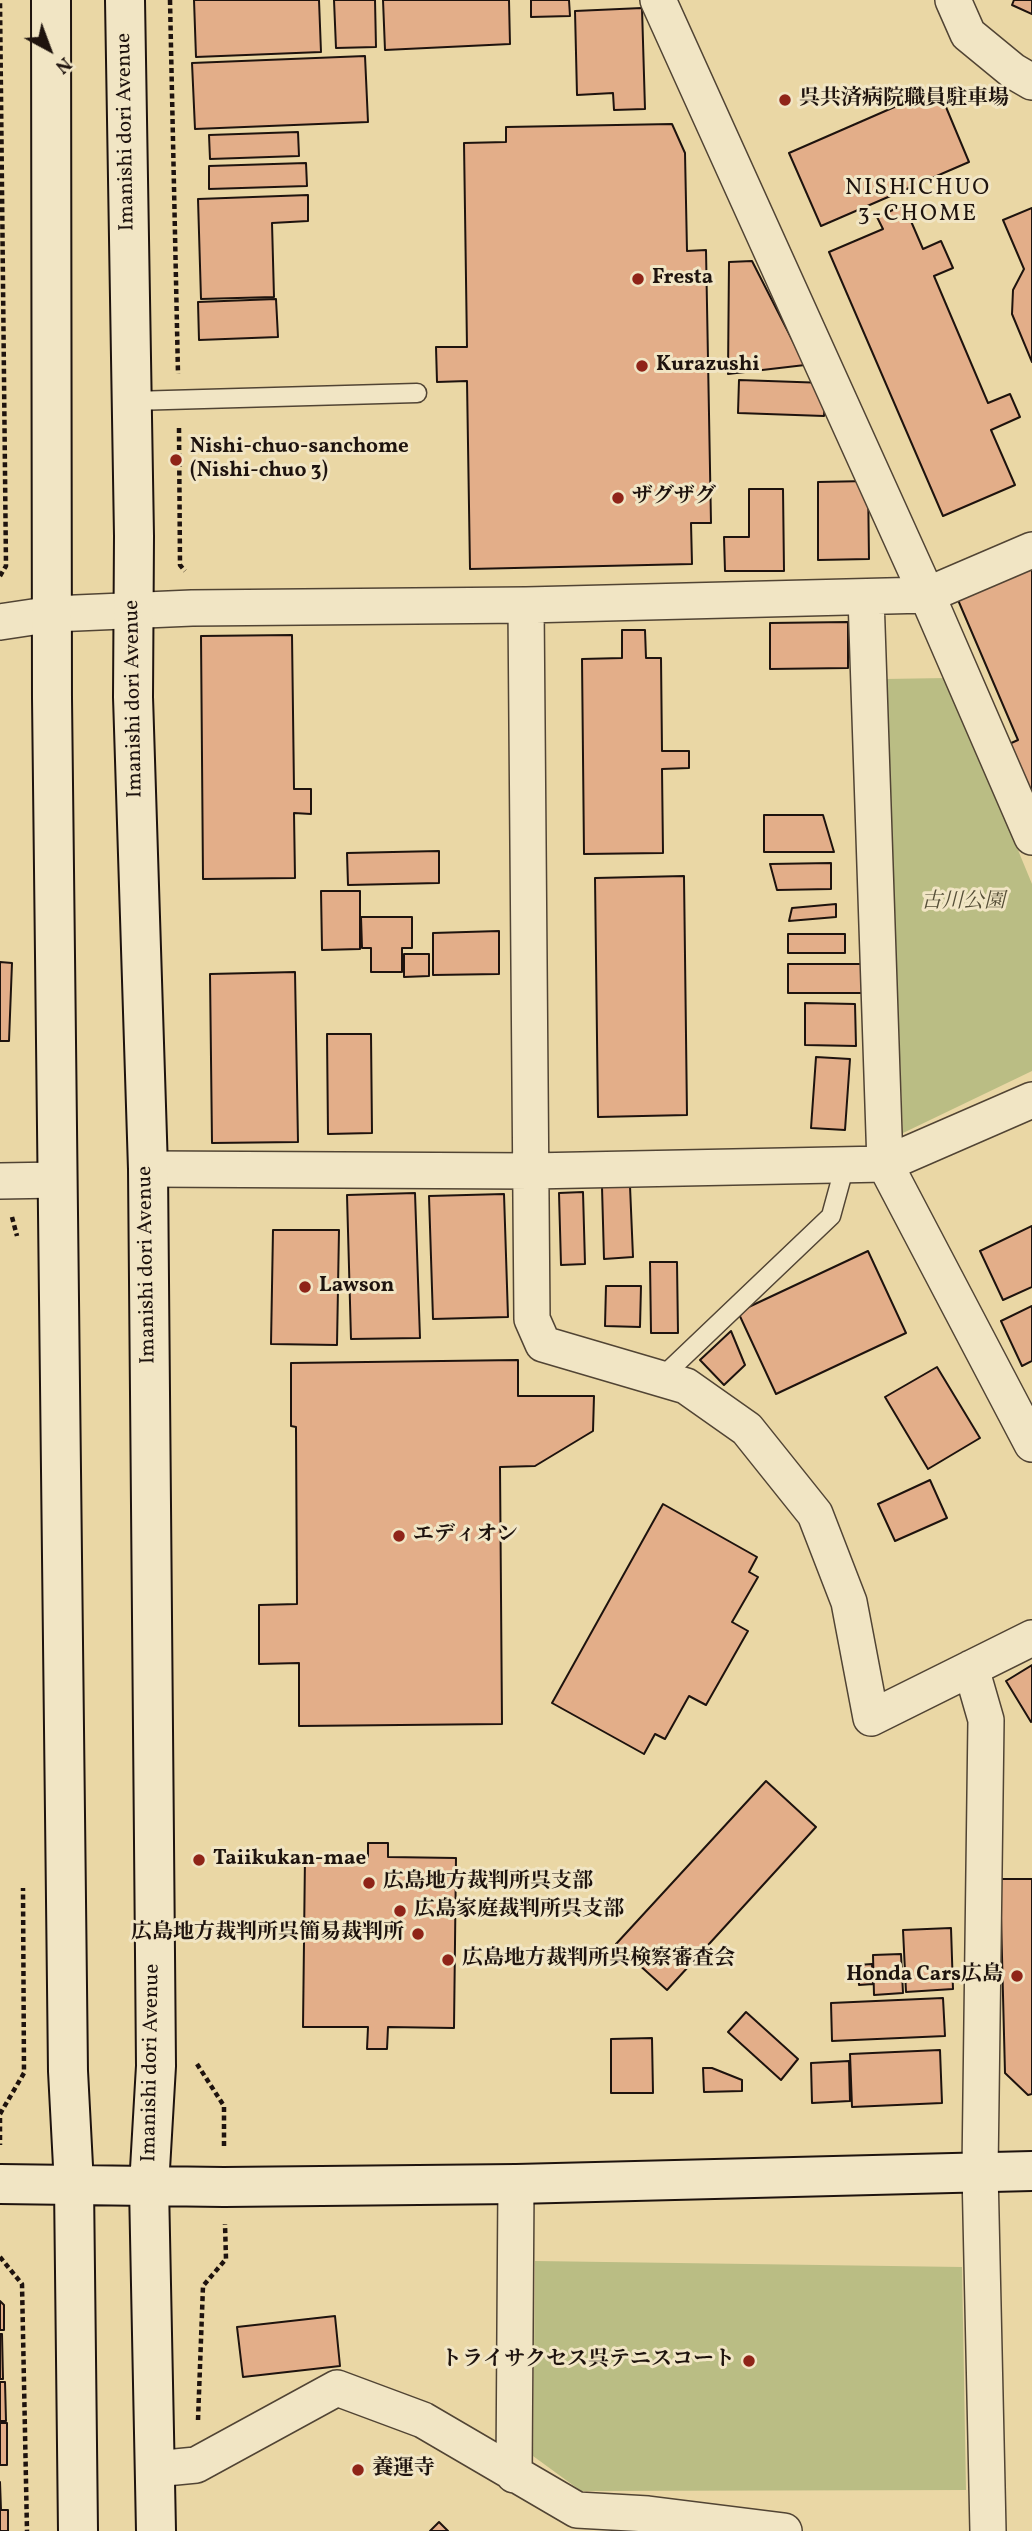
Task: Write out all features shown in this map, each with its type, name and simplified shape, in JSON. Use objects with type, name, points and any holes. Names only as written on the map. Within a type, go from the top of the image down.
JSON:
[{"type":"street","points":[[51,0],[58,1180],[68,2071],[75,2185],[78,2531]]},
{"type":"street","name":"Imanishi dori Avenue","points":[[125,0],[132,401],[133,697],[148,1169],[156,2066],[149,2186],[156,2531]]},
{"type":"street","points":[[657,0],[928,594],[1032,836]]},
{"type":"street","points":[[953,0],[968,34],[1013,71],[1032,82]]},
{"type":"street","points":[[0,622],[53,614],[192,608],[526,605],[928,594],[1032,550]]},
{"type":"street","points":[[866,597],[885,1164],[1032,1444]]},
{"type":"street","points":[[526,605],[532,1318],[543,1344],[686,1386],[747,1429],[815,1514],[849,1602],[871,1718],[1032,1638]]},
{"type":"street","points":[[148,1169],[531,1171],[885,1164],[1032,1100]]},
{"type":"street","points":[[0,1181],[58,1180]]},
{"type":"street","points":[[971,1668],[986,1720],[981,2172],[988,2531]]},
{"type":"street","points":[[0,2184],[516,2185],[981,2172],[1032,2173]]},
{"type":"street","points":[[514,2475],[516,2185]]},
{"type":"street","points":[[155,2469],[197,2465],[337,2388],[423,2420],[577,2510],[680,2525],[784,2531]]},
{"type":"lane","points":[[132,401],[417,393]]},
{"type":"lane","points":[[660,1378],[831,1216],[845,1165]]},
{"type":"path","points":[[0,0],[6,566],[0,576]]},
{"type":"path","points":[[0,2258],[22,2284],[27,2531]]},
{"type":"green space","name":"古川公園","points":[[947,678],[1032,884],[1032,1071],[903,1133],[885,679]]},
{"type":"green space","name":"トライサクセス呉テニスコート","points":[[535,2261],[962,2267],[966,2490],[581,2491],[533,2456]]},
{"type":"building","points":[[194,0],[319,0],[321,52],[196,57]]},
{"type":"building","points":[[334,0],[375,0],[376,47],[336,48]]},
{"type":"building","points":[[383,0],[509,0],[510,44],[385,50]]},
{"type":"building","points":[[531,0],[569,0],[570,16],[531,17]]},
{"type":"building","points":[[1014,0],[1032,0],[1032,14],[1012,5]]},
{"type":"building","points":[[642,8],[645,109],[614,110],[613,93],[577,95],[575,11]]},
{"type":"building","points":[[365,56],[368,122],[195,129],[192,63]]},
{"type":"building","points":[[938,88],[969,162],[821,226],[789,153]]},
{"type":"building","points":[[672,124],[685,153],[687,251],[706,250],[711,523],[691,523],[692,564],[470,569],[467,381],[437,382],[436,347],[467,347],[464,143],[506,142],[506,127]]},
{"type":"building","points":[[298,132],[299,156],[210,159],[209,135]]},
{"type":"building","points":[[306,163],[307,186],[209,189],[209,166]]},
{"type":"building","points":[[308,195],[308,221],[272,223],[274,297],[201,299],[198,199]]},
{"type":"building","points":[[904,205],[923,249],[941,241],[953,268],[934,276],[988,403],[1010,394],[1020,417],[991,430],[1015,485],[943,516],[829,252],[883,229],[877,217]]},
{"type":"building","points":[[1032,208],[1032,362],[1012,314],[1013,290],[1024,269],[1003,220]]},
{"type":"building","points":[[752,261],[805,365],[728,374],[729,262]]},
{"type":"building","points":[[276,299],[278,337],[199,340],[198,302]]},
{"type":"building","points":[[739,380],[826,383],[824,416],[738,413]]},
{"type":"building","points":[[868,481],[869,559],[818,560],[818,482]]},
{"type":"building","points":[[749,489],[783,489],[784,571],[725,571],[724,537],[749,537]]},
{"type":"building","points":[[1032,568],[1032,797],[1009,744],[1018,740],[958,600]]},
{"type":"building","points":[[848,622],[848,668],[770,669],[770,623]]},
{"type":"building","points":[[622,630],[645,630],[646,658],[661,658],[662,751],[689,751],[689,768],[662,769],[663,853],[584,854],[582,659],[622,658]]},
{"type":"building","points":[[292,635],[294,789],[311,789],[311,814],[294,813],[295,878],[203,879],[201,636]]},
{"type":"building","points":[[764,815],[823,815],[834,852],[764,852]]},
{"type":"building","points":[[439,851],[439,883],[348,885],[347,853]]},
{"type":"building","points":[[831,863],[831,889],[777,890],[770,864]]},
{"type":"building","points":[[684,876],[687,1115],[598,1117],[595,878]]},
{"type":"building","points":[[321,891],[360,891],[360,949],[322,950]]},
{"type":"building","points":[[836,904],[836,917],[789,921],[792,908]]},
{"type":"building","points":[[361,917],[412,917],[412,948],[402,948],[402,972],[371,972],[371,948],[362,948]]},
{"type":"building","points":[[499,931],[499,974],[433,975],[433,933]]},
{"type":"building","points":[[788,934],[845,934],[845,953],[788,953]]},
{"type":"building","points":[[404,954],[429,954],[429,976],[404,977]]},
{"type":"building","points":[[0,962],[12,963],[9,1041],[0,1041]]},
{"type":"building","points":[[788,964],[863,964],[862,993],[788,993]]},
{"type":"building","points":[[295,972],[298,1142],[212,1143],[210,974]]},
{"type":"building","points":[[805,1003],[855,1004],[856,1046],[805,1045]]},
{"type":"building","points":[[327,1034],[371,1034],[372,1133],[328,1134]]},
{"type":"building","points":[[816,1057],[850,1059],[845,1130],[811,1128]]},
{"type":"building","points":[[630,1186],[633,1257],[604,1259],[602,1187]]},
{"type":"building","points":[[583,1192],[585,1264],[561,1265],[559,1193]]},
{"type":"building","points":[[415,1193],[420,1338],[351,1339],[347,1195]]},
{"type":"building","points":[[504,1194],[508,1317],[433,1319],[429,1196]]},
{"type":"building","points":[[1032,1226],[1032,1287],[1003,1300],[980,1251]]},
{"type":"building","name":"Lawson","points":[[273,1230],[339,1230],[337,1345],[271,1344]]},
{"type":"building","points":[[868,1251],[906,1333],[776,1394],[738,1312]]},
{"type":"building","points":[[650,1262],[677,1262],[678,1333],[651,1333]]},
{"type":"building","points":[[606,1286],[641,1286],[640,1327],[605,1326]]},
{"type":"building","points":[[1032,1306],[1032,1361],[1022,1366],[1001,1321]]},
{"type":"building","points":[[731,1331],[745,1365],[724,1385],[700,1360]]},
{"type":"building","name":"エディオン","points":[[518,1360],[518,1396],[594,1396],[593,1431],[535,1466],[500,1467],[502,1724],[299,1726],[299,1663],[259,1664],[259,1605],[297,1604],[296,1427],[291,1426],[291,1363]]},
{"type":"building","points":[[937,1367],[980,1438],[928,1469],[885,1397]]},
{"type":"building","points":[[930,1480],[947,1518],[895,1541],[878,1504]]},
{"type":"building","points":[[663,1504],[757,1557],[749,1572],[758,1577],[732,1622],[748,1631],[706,1705],[689,1696],[665,1739],[655,1734],[644,1754],[552,1703]]},
{"type":"building","points":[[1032,1665],[1032,1721],[1031,1722],[1006,1681]]},
{"type":"building","points":[[766,1781],[816,1827],[667,1990],[616,1944]]},
{"type":"building","points":[[368,1843],[388,1843],[388,1857],[456,1858],[454,2028],[388,2027],[387,2049],[367,2049],[368,2027],[303,2027],[305,1856],[368,1857]]},
{"type":"building","name":"Honda Cars広島","points":[[1000,1879],[1032,1879],[1032,2094],[1028,2095],[1005,2073]]},
{"type":"building","points":[[951,1928],[953,1989],[906,1992],[903,1930]]},
{"type":"building","points":[[901,1954],[903,1993],[874,1995],[873,1955]]},
{"type":"building","points":[[872,1964],[873,1984],[859,1985],[858,1965]]},
{"type":"building","points":[[943,1998],[945,2036],[832,2041],[831,2003]]},
{"type":"building","points":[[746,2012],[798,2059],[781,2080],[728,2032]]},
{"type":"building","points":[[652,2038],[653,2093],[611,2093],[611,2039]]},
{"type":"building","points":[[940,2050],[942,2103],[852,2107],[850,2054]]},
{"type":"building","points":[[849,2061],[850,2101],[812,2103],[811,2063]]},
{"type":"building","points":[[703,2068],[712,2068],[742,2080],[742,2091],[704,2092]]},
{"type":"building","points":[[0,2301],[4,2305],[4,2330],[0,2330]]},
{"type":"building","points":[[335,2316],[340,2366],[243,2377],[237,2327]]},
{"type":"building","points":[[2,2334],[3,2379],[0,2379]]},
{"type":"building","points":[[0,2382],[5,2382],[6,2421],[0,2421]]},
{"type":"building","points":[[0,2423],[7,2423],[7,2465],[0,2465]]},
{"type":"building","points":[[0,2482],[1,2510],[8,2510],[8,2531],[0,2531]]},
{"type":"building","points":[[439,2522],[448,2531],[430,2531]]},
{"type":"place","name":"呉共済病院職員駐車場","points":[[785,100]]},
{"type":"place","name":"Fresta","points":[[638,279]]},
{"type":"place","name":"Kurazushi","points":[[642,366]]},
{"type":"place","name":"Nishi-chuo-sanchome (Nishi-chuo 3)","points":[[176,460]]},
{"type":"place","name":"ザグザグ","points":[[618,498]]},
{"type":"place","name":"Lawson","points":[[305,1287]]},
{"type":"place","name":"エディオン","points":[[399,1536]]},
{"type":"place","name":"Taiikukan-mae","points":[[199,1860]]},
{"type":"place","name":"広島地方裁判所呉支部","points":[[369,1883]]},
{"type":"place","name":"広島家庭裁判所呉支部","points":[[400,1911]]},
{"type":"place","name":"広島地方裁判所呉簡易裁判所","points":[[418,1934]]},
{"type":"place","name":"広島地方裁判所呉検察審査会","points":[[448,1960]]},
{"type":"place","name":"Honda Cars広島","points":[[1017,1976]]},
{"type":"place","name":"トライサクセス呉テニスコート","points":[[749,2361]]},
{"type":"place","name":"養運寺","points":[[358,2470]]},
{"type":"district","name":"NISHICHUO 3-CHOME","points":[[918,203]]}]
